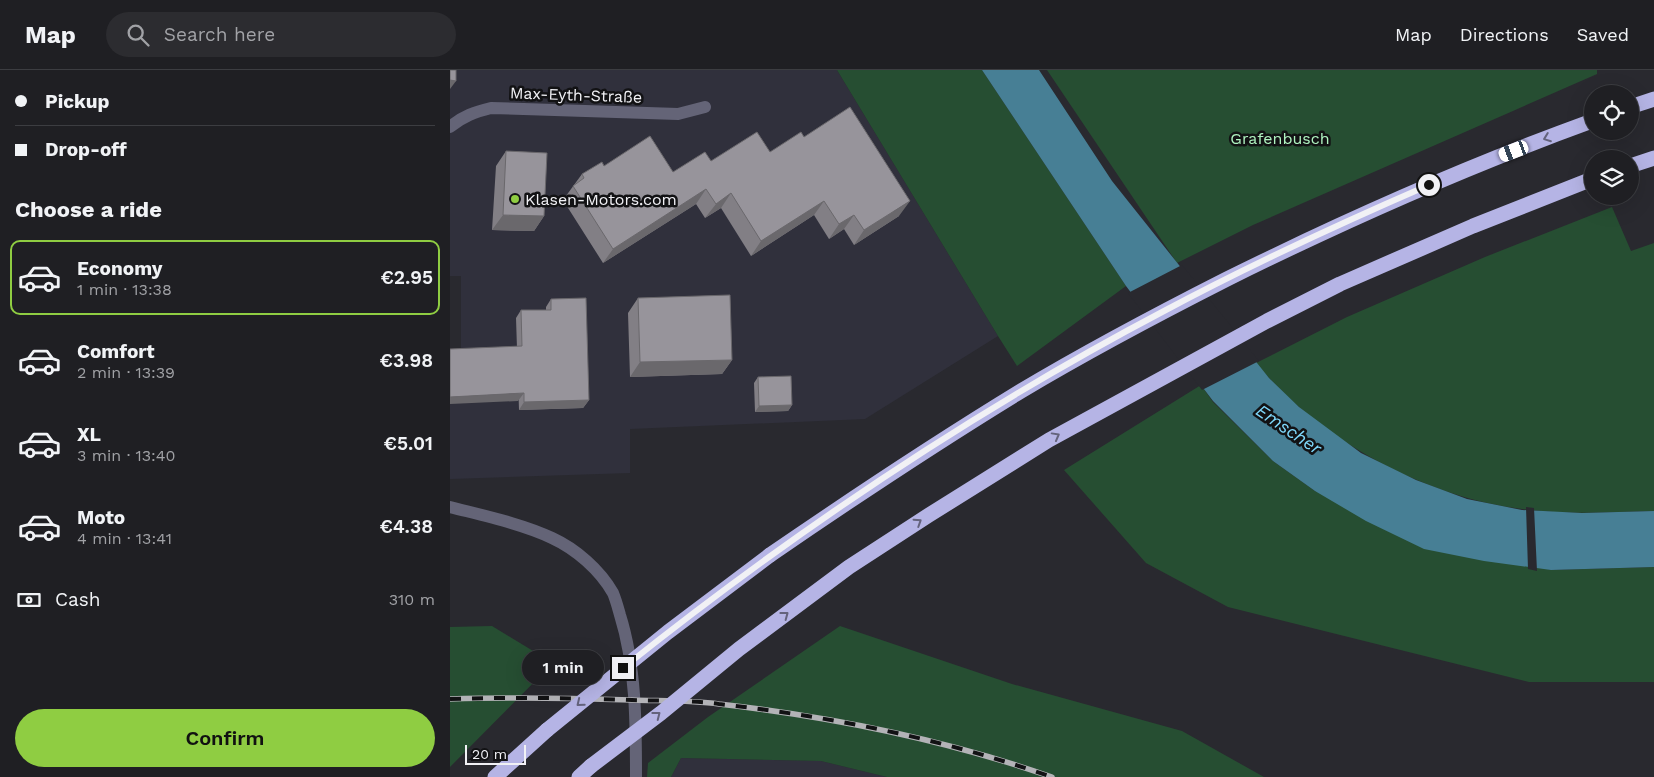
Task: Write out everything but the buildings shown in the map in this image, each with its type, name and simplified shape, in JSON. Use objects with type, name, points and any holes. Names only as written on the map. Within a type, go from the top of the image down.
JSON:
[{"type":"highway","points":[[1639,104],[1654,98]]},
{"type":"highway","points":[[495,777],[547,730],[668,632],[770,555],[890,473],[1024,390],[1164,311],[1310,237],[1446,178],[1584,124]]},
{"type":"highway","points":[[1639,163],[1654,158]]},
{"type":"highway","points":[[579,777],[739,649],[849,567],[983,480],[1049,440],[1267,321],[1340,284],[1473,226],[1584,182]]},
{"type":"street","name":"Max-Eyth-Straße","points":[[450,127],[460,118],[491,108],[678,114],[705,106]]},
{"type":"street","points":[[450,507],[552,538],[574,550],[600,576],[614,594],[627,637],[636,718],[636,777]]},
{"type":"shaded area","points":[[450,70],[837,70],[998,336],[865,419],[630,429],[630,473],[450,479],[450,356],[461,355],[461,276],[450,276]]},
{"type":"shaded area","points":[[681,758],[821,761],[887,777],[671,777]]},
{"type":"green space","points":[[837,70],[982,70],[1126,286],[1017,366]]},
{"type":"green space","name":"Grafenbusch","points":[[1047,70],[1597,70],[1597,74],[1253,225],[1177,263]]},
{"type":"green space","points":[[1612,207],[1631,251],[1654,243],[1654,511],[1588,513],[1538,511],[1485,502],[1448,492],[1411,478],[1376,460],[1342,439],[1310,416],[1281,391],[1256,363],[1347,317],[1485,257]]},
{"type":"green space","points":[[1201,385],[1213,402],[1273,461],[1315,491],[1551,570],[1654,567],[1654,682],[1529,682],[1228,607],[1146,563],[1064,470]]},
{"type":"green space","points":[[492,626],[553,663],[450,767],[450,627]]},
{"type":"green space","points":[[840,626],[1012,684],[1182,731],[1264,777],[887,777],[821,761],[681,758],[671,777],[647,777],[648,763],[708,717]]},
{"type":"water","name":"Emscher","points":[[982,70],[1039,70],[1112,181],[1269,378],[1299,407],[1361,453],[1416,480],[1467,499],[1522,510],[1582,513],[1654,511],[1654,567],[1551,570],[1484,561],[1424,549],[1366,521],[1315,491],[1273,461],[1213,401],[1126,286]]},
{"type":"pier","points":[[1182,265],[1259,361],[1202,390],[1128,293]]},
{"type":"pier","points":[[1526,507],[1534,508],[1537,571],[1528,569]]},
{"type":"railway","points":[[450,699],[541,698],[676,701],[762,709],[888,731],[970,751],[1052,777]]},
{"type":"place","name":"Klasen-Motors.com","points":[[515,199]]},
{"type":"route","points":[[623,668],[770,555],[890,473],[1024,390],[1164,311],[1310,237],[1429,185]]}]
